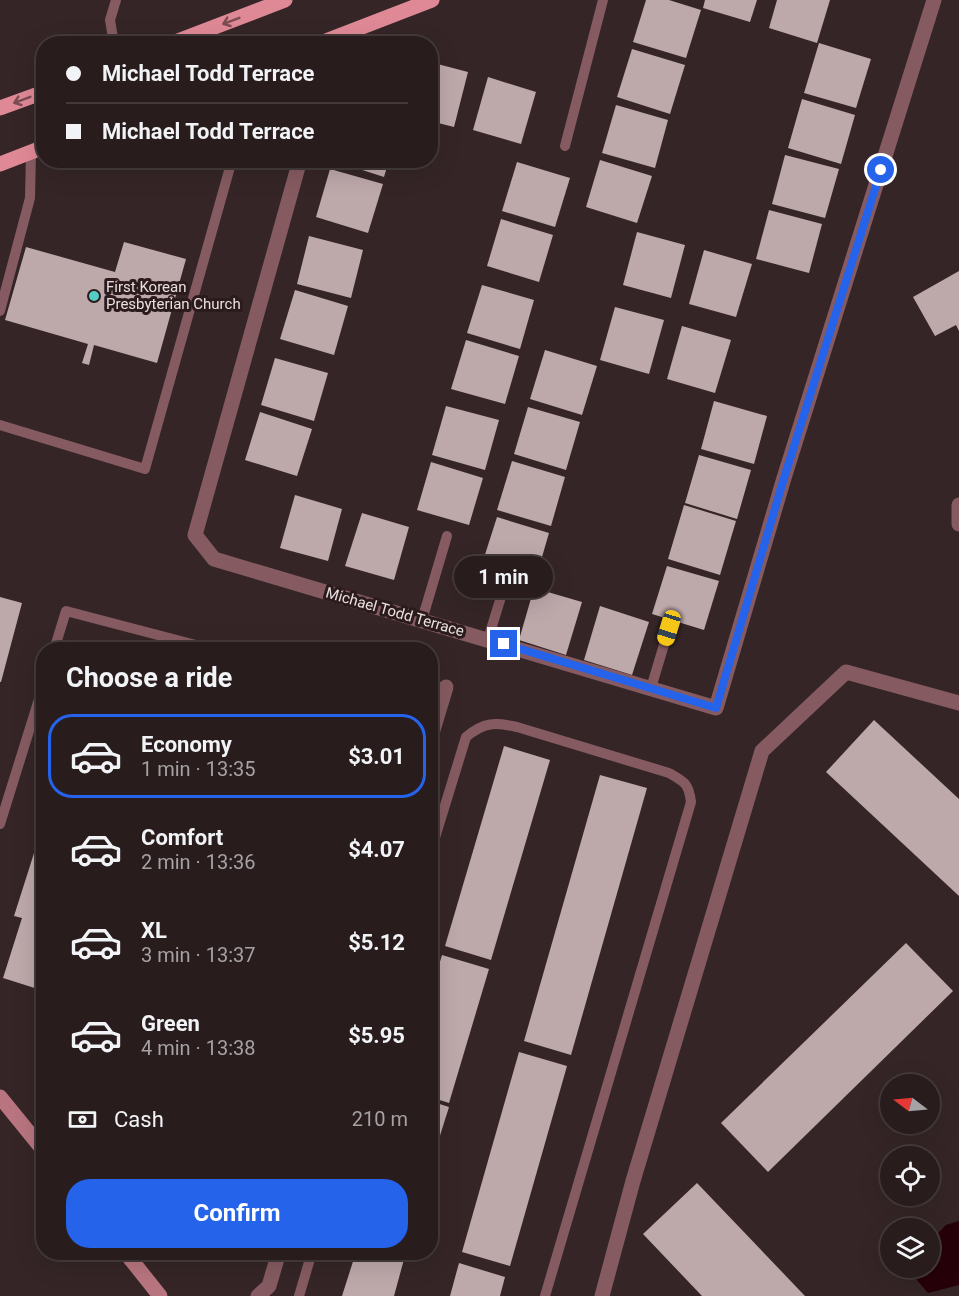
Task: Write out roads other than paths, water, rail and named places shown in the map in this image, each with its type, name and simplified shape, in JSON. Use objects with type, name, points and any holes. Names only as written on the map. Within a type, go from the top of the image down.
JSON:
[{"type":"main road","points":[[192,36],[285,0]]},
{"type":"main road","points":[[344,36],[432,0]]},
{"type":"main road","points":[[0,108],[36,95]]},
{"type":"main road","points":[[0,164],[36,150]]},
{"type":"main road","points":[[0,1097],[36,1141]]},
{"type":"main road","points":[[131,1260],[160,1296]]},
{"type":"street","name":"Michael Todd Terrace","points":[[298,168],[195,535],[214,559],[716,708],[787,468],[934,0]]},
{"type":"street","points":[[959,505],[959,524]]},
{"type":"street","points":[[602,1296],[636,1170],[762,751],[846,672],[959,703]]},
{"type":"street","points":[[438,714],[446,687]]},
{"type":"street","points":[[258,1296],[269,1286],[277,1260]]},
{"type":"lane","points":[[113,36],[110,20],[116,0]]},
{"type":"lane","points":[[565,146],[603,0]]},
{"type":"lane","points":[[0,311],[30,198],[36,157]]},
{"type":"lane","points":[[0,425],[145,469],[230,168]]},
{"type":"lane","points":[[422,620],[447,536]]},
{"type":"lane","points":[[488,639],[505,584]]},
{"type":"lane","points":[[56,642],[66,610],[185,642]]},
{"type":"lane","points":[[651,688],[669,628]]},
{"type":"lane","points":[[0,824],[36,709]]},
{"type":"lane","points":[[438,829],[466,737],[477,728],[487,725],[500,724],[517,727],[669,773],[684,781],[690,789],[691,802],[545,1296]]},
{"type":"lane","points":[[299,1296],[310,1260]]},
{"type":"place","name":"First Korean Presbyterian Church","points":[[94,296]]}]
